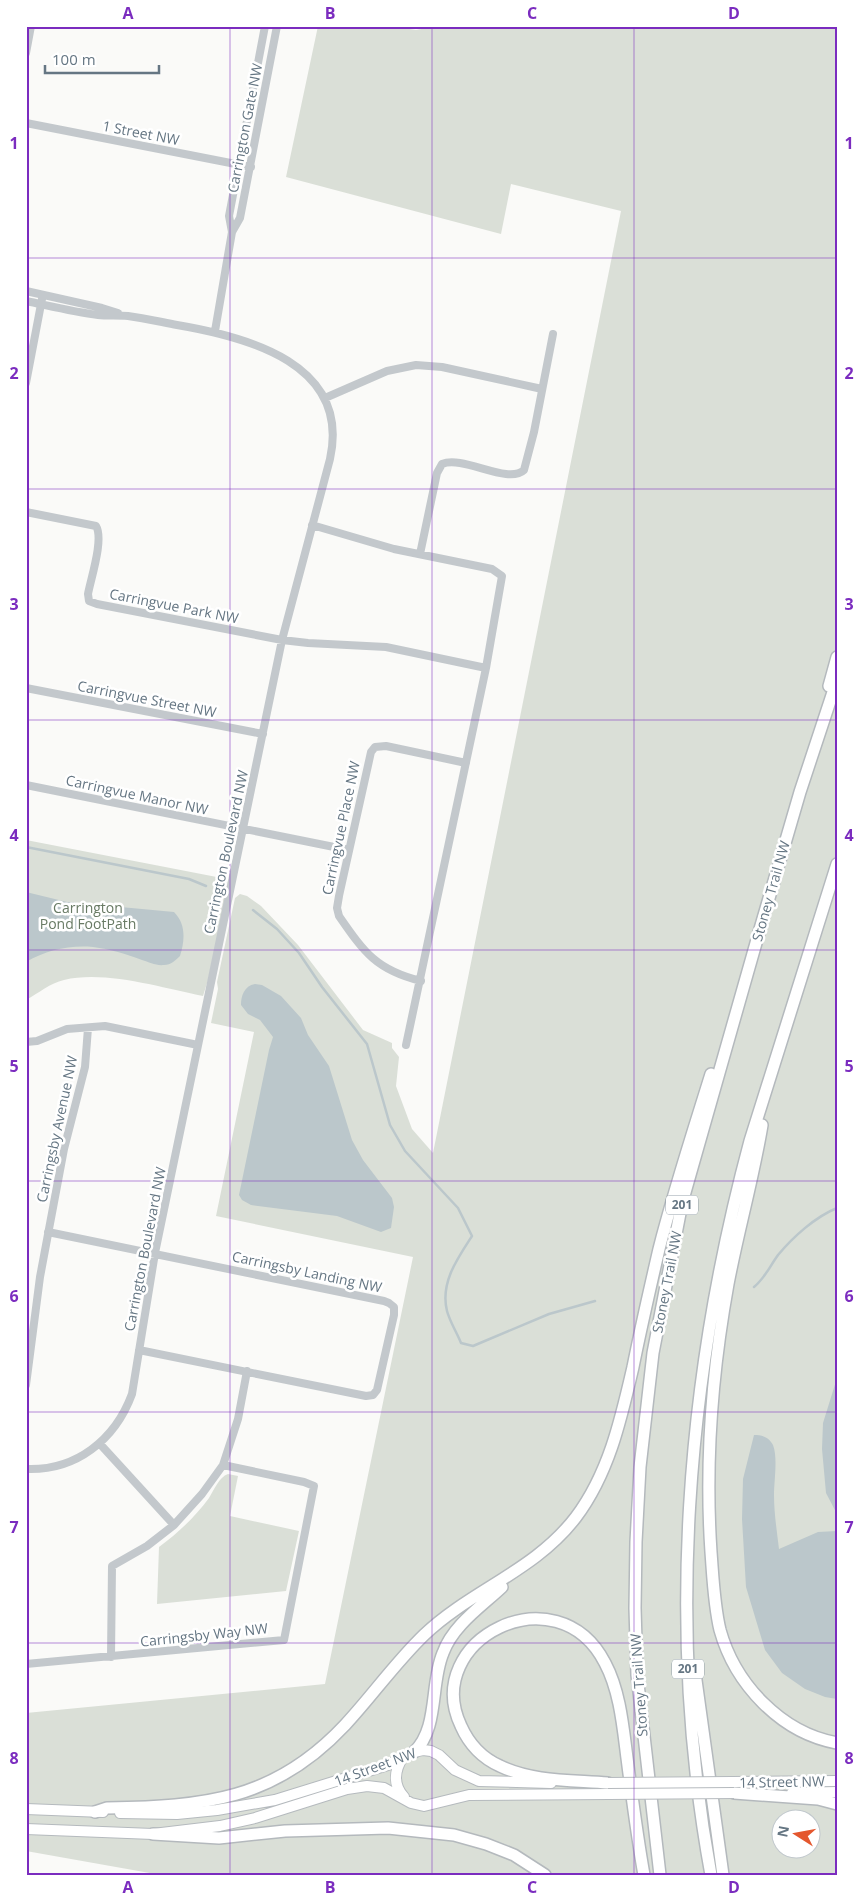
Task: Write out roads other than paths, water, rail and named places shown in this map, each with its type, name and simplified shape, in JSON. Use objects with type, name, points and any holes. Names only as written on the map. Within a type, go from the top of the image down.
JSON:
[{"type":"highway","points":[[800,792],[837,657]]},
{"type":"highway","name":"Stoney Trail NW","points":[[660,1875],[636,1675],[636,1542],[640,1467],[653,1353],[682,1203],[800,792],[837,680]]},
{"type":"highway","name":"201","points":[[710,1875],[695,1761],[688,1679],[687,1610],[692,1462],[699,1396],[710,1321],[740,1179],[837,864]]},
{"type":"highway","points":[[414,1752],[424,1741],[428,1730],[439,1663],[451,1636],[528,1564],[549,1547],[576,1517],[593,1490],[611,1451],[625,1401],[665,1228],[734,997],[754,950]]},
{"type":"highway","points":[[768,1085],[762,1128],[728,1287],[716,1371],[709,1455],[709,1518],[714,1595],[720,1630],[729,1654],[742,1677],[763,1703],[782,1720],[814,1736],[837,1743]]},
{"type":"highway","points":[[94,1812],[106,1808],[188,1805],[222,1799],[263,1785],[286,1774],[314,1754],[335,1735],[425,1634],[446,1617],[528,1564]]},
{"type":"highway","points":[[687,1610],[723,1875]]},
{"type":"highway","points":[[608,1789],[520,1774],[498,1766],[474,1747],[458,1720],[455,1688],[463,1660],[484,1637],[510,1622],[526,1618],[554,1620],[582,1635],[605,1661],[612,1677],[622,1725],[644,1875]]},
{"type":"highway","points":[[733,1788],[818,1799],[837,1804]]},
{"type":"highway","points":[[154,1834],[219,1838],[285,1831],[388,1828],[454,1836],[486,1844],[514,1856],[545,1875]]},
{"type":"main road","name":"14 Street NW","points":[[26,1809],[177,1814],[245,1806],[294,1794],[388,1765],[414,1752],[431,1751],[439,1755],[455,1770],[478,1781],[608,1789]]},
{"type":"main road","points":[[403,1758],[396,1771],[396,1784],[398,1790],[411,1803]]},
{"type":"main road","name":"14 Street NW","points":[[733,1788],[837,1781]]},
{"type":"main road","name":"14 Street NW","points":[[26,1829],[154,1834],[234,1823],[276,1812],[347,1789],[367,1786],[384,1788],[411,1803],[424,1806],[470,1795],[608,1789],[733,1788],[837,1792]]},
{"type":"street","points":[[26,53],[31,26]]},
{"type":"street","name":"Carrington Gate NW","points":[[232,232],[229,216],[265,26]]},
{"type":"street","name":"Carrington Gate NW","points":[[215,331],[232,232],[240,218],[277,26]]},
{"type":"street","name":"1 Street NW","points":[[26,123],[250,167]]},
{"type":"street","name":"Carrington Boulevard NW","points":[[26,292],[102,308],[128,316],[215,331],[250,341],[286,359],[309,377],[325,398],[331,417],[333,444],[282,640],[155,1253],[135,1382],[128,1407],[116,1426],[100,1444],[79,1457],[43,1469],[26,1469]]},
{"type":"street","points":[[26,382],[43,295]]},
{"type":"street","name":"Carrington Boulevard NW","points":[[26,302],[99,315],[128,316]]},
{"type":"street","points":[[420,554],[440,466],[445,462],[454,462],[512,474],[521,473],[527,464],[553,334]]},
{"type":"street","points":[[325,398],[387,371],[416,365],[442,368],[542,389]]},
{"type":"street","name":"Carringvue Park NW","points":[[26,512],[96,526],[99,531],[99,540],[88,594],[89,601],[282,640]]},
{"type":"street","points":[[312,525],[394,549],[492,569],[502,576],[486,668],[406,1045]]},
{"type":"street","points":[[282,640],[386,647],[486,668]]},
{"type":"street","name":"Carringvue Street NW","points":[[26,688],[263,734]]},
{"type":"street","name":"Carringvue Place NW","points":[[421,981],[398,975],[376,962],[359,945],[339,916],[337,908],[368,758],[376,747],[390,746],[466,763]]},
{"type":"street","name":"Carringvue Manor NW","points":[[26,785],[349,850]]},
{"type":"street","points":[[26,1042],[36,1041],[67,1029],[105,1026],[198,1045]]},
{"type":"street","name":"Carringsby Avenue NW","points":[[26,1385],[48,1232],[64,1150],[85,1067],[88,1028]]},
{"type":"street","points":[[48,1232],[155,1253]]},
{"type":"street","name":"Carringsby Landing NW","points":[[140,1350],[366,1396],[373,1395],[378,1390],[394,1315],[394,1307],[384,1301],[155,1253]]},
{"type":"street","points":[[111,1657],[112,1566],[148,1546],[174,1526],[202,1494],[223,1465],[238,1419],[247,1372]]},
{"type":"street","points":[[100,1444],[174,1526]]},
{"type":"street","name":"Carringsby Way NW","points":[[26,1664],[284,1640],[314,1486],[304,1482],[223,1465]]},
{"type":"waterway","points":[[26,847],[189,879],[206,886]]},
{"type":"waterway","points":[[253,910],[277,929],[299,953],[322,987],[367,1044],[390,1125],[405,1151],[458,1208],[472,1236],[451,1272],[446,1291],[447,1311],[461,1343],[473,1346],[549,1314],[595,1301]]},
{"type":"waterway","points":[[754,1287],[790,1241],[813,1222],[837,1208]]},
{"type":"park label","name":"Carrington Pond FootPath","points":[[88,916]]}]
